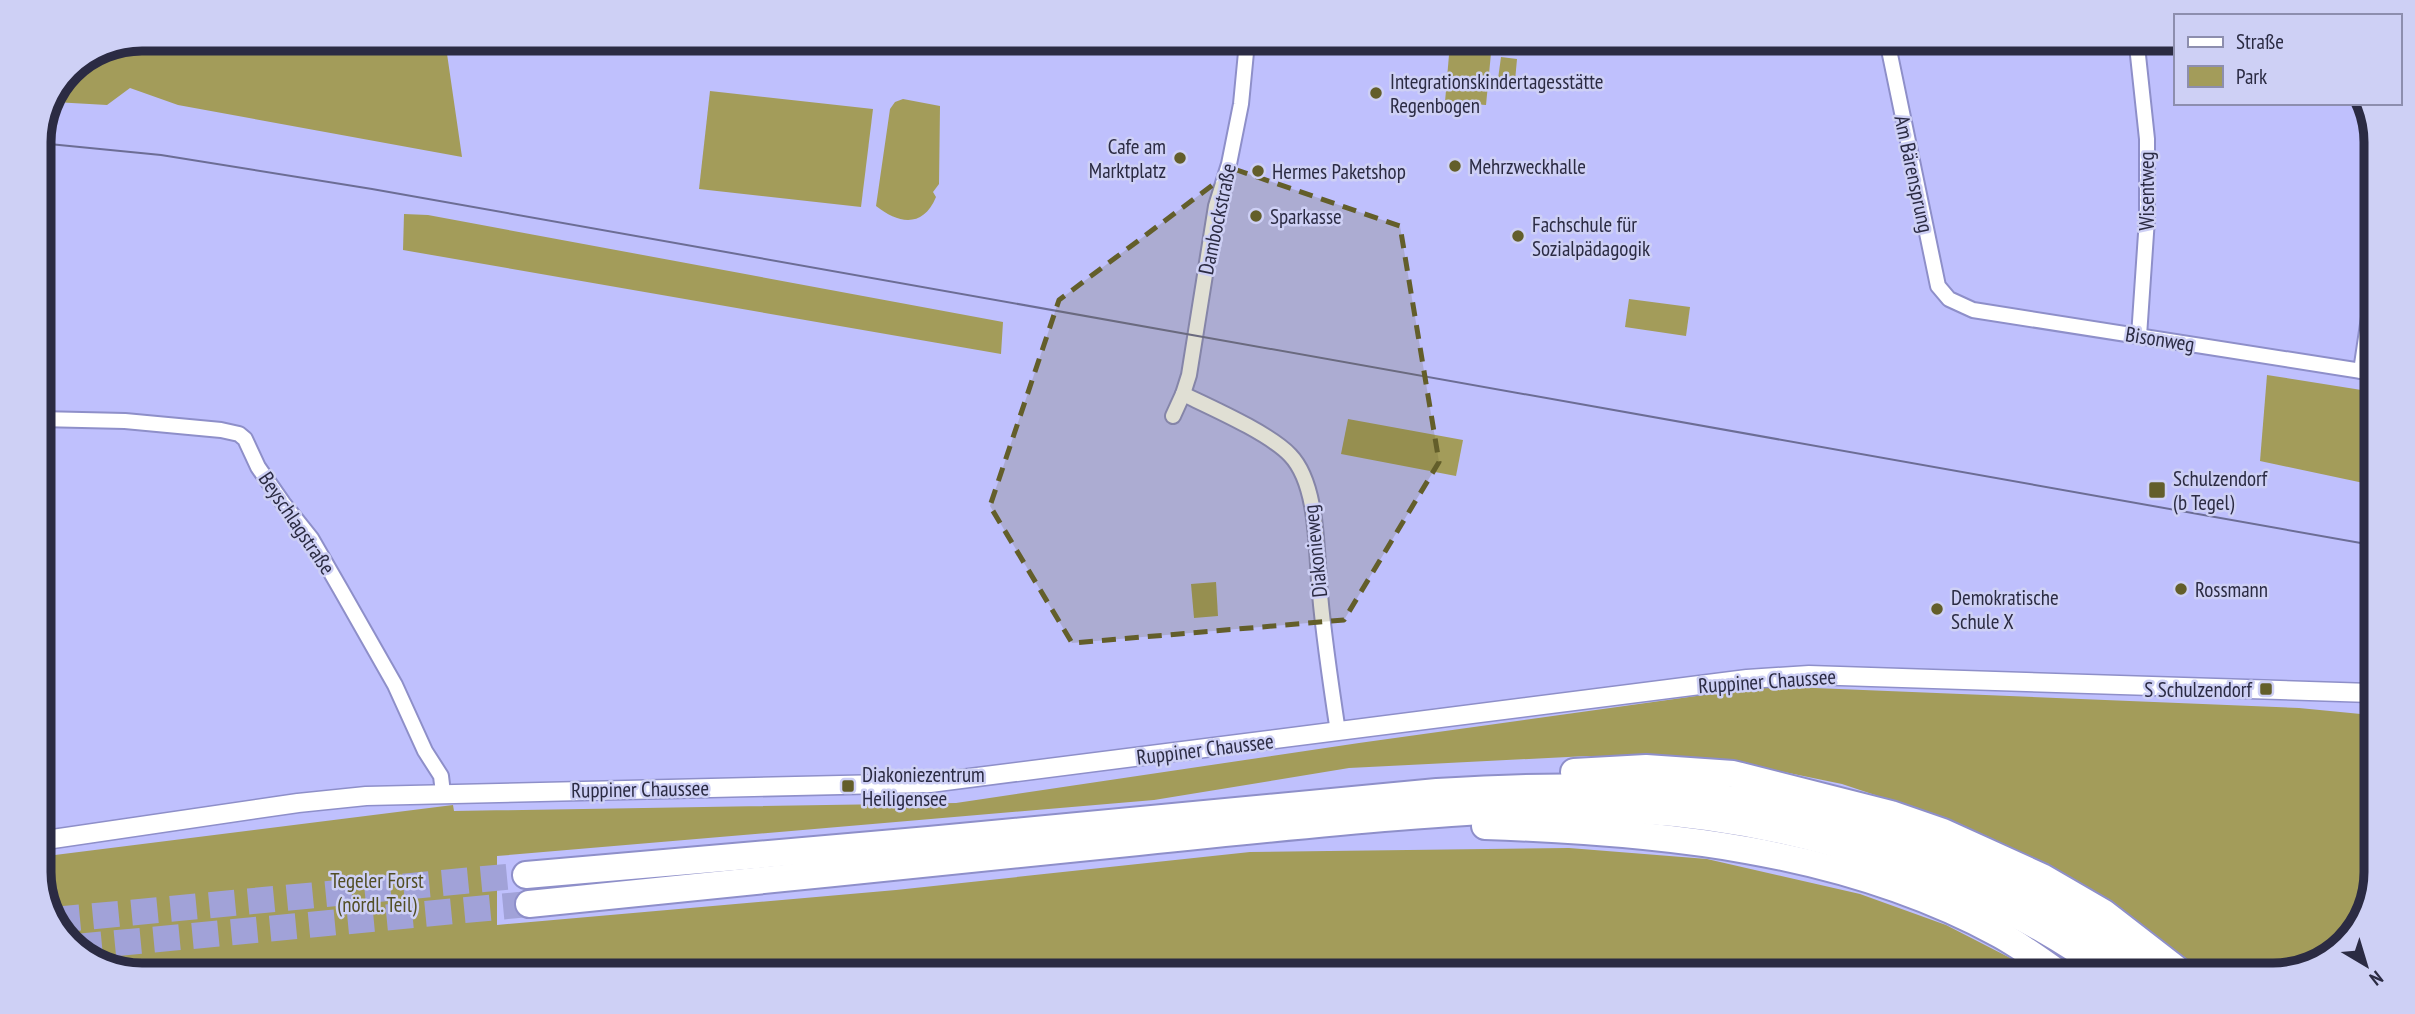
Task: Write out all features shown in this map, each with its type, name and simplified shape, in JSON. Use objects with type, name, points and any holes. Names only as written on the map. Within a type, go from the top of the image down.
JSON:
[{"type":"highway","points":[[1203,813],[1340,788],[1447,778],[1646,768],[1733,774],[1891,814],[1943,832],[2009,860],[2104,914],[2168,963]]},
{"type":"highway","points":[[526,875],[1437,792],[1520,787],[1625,789],[1691,794],[1746,803],[1881,837],[1980,873],[2025,894],[2091,932],[2131,963]]},
{"type":"highway","points":[[529,904],[1326,823],[1492,809],[1636,810],[1714,819],[1789,833],[1917,869],[2029,920],[2097,963]]},
{"type":"highway","points":[[1326,823],[1468,825],[1628,834],[1723,846],[1780,857],[1887,886],[1932,903],[1999,934],[2043,963]]},
{"type":"street","name":"Dambockstraße","points":[[1173,416],[1184,394],[1189,375],[1216,206],[1230,164],[1241,104],[1246,51]]},
{"type":"street","name":"Am Bärensprung","points":[[1889,51],[1938,286],[1949,299]]},
{"type":"street","name":"Wisentweg","points":[[2138,51],[2147,139],[2147,219],[2139,336]]},
{"type":"street","name":"Bisonweg","points":[[1949,299],[1973,310],[2364,372]]},
{"type":"street","name":"Diakonieweg","points":[[1184,394],[1275,443],[1292,456],[1308,488],[1338,732]]},
{"type":"street","name":"Beyschlagstraße","points":[[51,419],[125,421],[221,430],[239,434],[245,439],[258,467],[311,538],[395,685],[425,751],[441,776],[443,793]]},
{"type":"street","name":"Ruppiner Chaussee","points":[[51,839],[298,803],[366,796],[930,783],[1725,682],[1809,675],[2364,693]]},
{"type":"highlighted area","points":[[1234,169],[1400,226],[1439,462],[1344,620],[1072,643],[990,506],[1059,300]]},
{"type":"green space","points":[[447,51],[462,157],[178,105],[130,88],[107,105],[60,102],[82,73],[96,63],[124,53]]},
{"type":"green space","points":[[1449,51],[1491,51],[1486,105],[1445,102]]},
{"type":"green space","points":[[1501,57],[1517,59],[1515,81],[1498,79]]},
{"type":"green space","points":[[710,91],[873,109],[861,207],[699,189]]},
{"type":"green space","points":[[903,99],[940,106],[939,184],[933,192],[936,197],[924,214],[910,220],[893,217],[876,206],[890,109],[895,102]]},
{"type":"green space","points":[[404,214],[428,215],[1003,322],[1001,354],[403,250]]},
{"type":"green space","points":[[1629,299],[1690,307],[1686,336],[1625,327]]},
{"type":"green space","points":[[2267,375],[2364,390],[2364,483],[2260,461]]},
{"type":"green space","points":[[1348,419],[1463,440],[1456,476],[1341,454]]},
{"type":"green space","points":[[1216,582],[1218,616],[1194,618],[1191,584]]},
{"type":"green space","name":"Tegeler Forst (nördl. Teil)","points":[[1768,686],[2299,708],[2364,714],[2364,872],[2357,907],[2343,930],[2331,930],[2331,942],[2324,948],[2297,960],[2273,963],[2189,963],[2171,947],[2086,887],[2028,855],[1932,814],[1842,784],[1775,770],[1705,761],[1587,756],[1349,768],[1154,800],[497,856],[497,925],[896,890],[1250,852],[1569,848],[1707,859],[1860,894],[1946,925],[2020,963],[142,963],[107,956],[77,937],[60,912],[51,878],[51,855],[453,805],[454,811],[956,803]]},
{"type":"tunnel","points":[[64,919],[526,875]]},
{"type":"tunnel","points":[[89,946],[529,904]]},
{"type":"tram line","points":[[51,144],[161,155],[372,189],[2364,544]]},
{"type":"place","name":"Integrationskindertagesstätte Regenbogen","points":[[1376,93]]},
{"type":"place","name":"Cafe am Marktplatz","points":[[1180,158]]},
{"type":"place","name":"Mehrzweckhalle","points":[[1455,166]]},
{"type":"place","name":"Hermes Paketshop","points":[[1258,171]]},
{"type":"place","name":"Sparkasse","points":[[1256,216]]},
{"type":"place","name":"Fachschule für Sozialpädagogik","points":[[1518,236]]},
{"type":"place","name":"Schulzendorf (b Tegel)","points":[[2157,490]]},
{"type":"place","name":"Rossmann","points":[[2181,589]]},
{"type":"place","name":"Demokratische Schule X","points":[[1937,609]]},
{"type":"place","name":"S Schulzendorf","points":[[2266,689]]},
{"type":"place","name":"Diakoniezentrum Heiligensee","points":[[848,786]]}]
